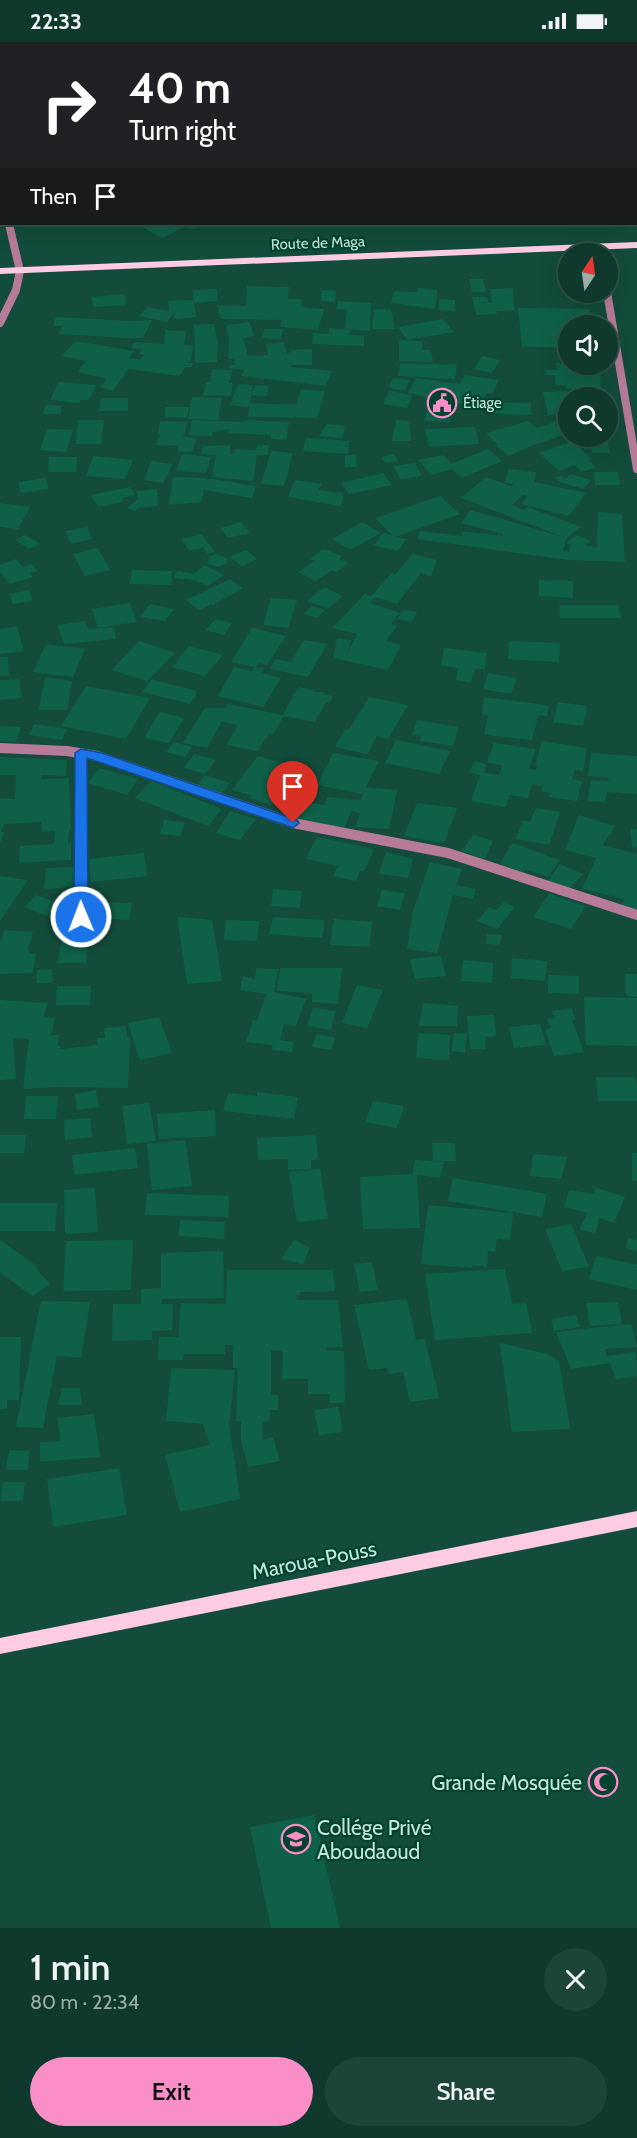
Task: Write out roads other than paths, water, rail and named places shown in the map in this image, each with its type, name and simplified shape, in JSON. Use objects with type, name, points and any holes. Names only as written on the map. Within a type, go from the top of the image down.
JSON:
[{"type":"main road","name":"Route de Maga","points":[[618,248],[637,245]]},
{"type":"main road","name":"Route de Maga","points":[[0,271],[558,252]]},
{"type":"main road","name":"Maroua-Pouss","points":[[0,1646],[637,1519]]},
{"type":"street","points":[[0,323],[16,290],[20,271],[9,225]]},
{"type":"street","points":[[609,303],[637,469]]},
{"type":"street","points":[[0,748],[98,756],[293,823],[448,853],[637,915]]},
{"type":"street","points":[[81,753],[81,917]]},
{"type":"place","name":"Étiage","points":[[442,403]]},
{"type":"place","name":"Grande Mosquée","points":[[603,1782]]},
{"type":"place","name":"Collége Privé Aboudaoud","points":[[296,1839]]}]
